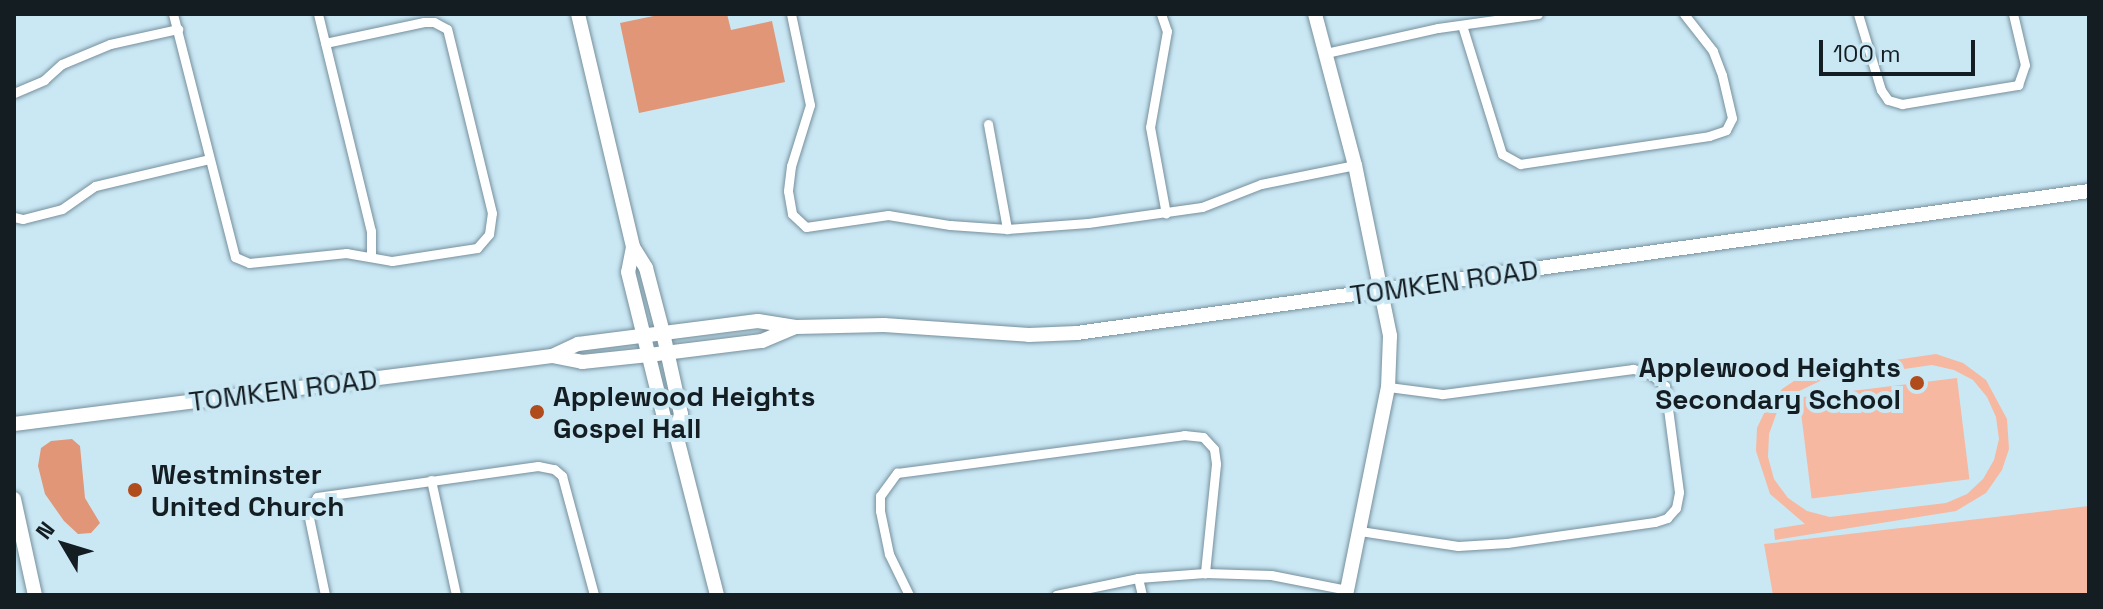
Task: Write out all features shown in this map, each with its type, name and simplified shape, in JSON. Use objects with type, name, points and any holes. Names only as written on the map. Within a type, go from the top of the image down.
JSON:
[{"type":"street","points":[[173,14],[229,243],[235,257],[241,262],[331,253],[392,261],[468,252],[477,248],[489,234],[492,213],[451,41],[442,25],[424,22],[325,43]]},
{"type":"street","points":[[318,14],[371,231],[371,257]]},
{"type":"street","points":[[578,14],[633,247],[646,268],[663,333],[681,414],[676,434]]},
{"type":"street","points":[[791,14],[810,105],[789,178],[795,219],[812,228],[888,215],[1007,229],[1166,214],[1227,199],[1261,184],[1355,165]]},
{"type":"street","points":[[1161,14],[1167,31],[1150,127],[1166,214]]},
{"type":"street","points":[[1056,595],[1138,578],[1205,573],[1271,575],[1346,592],[1388,387],[1390,336],[1355,165],[1315,14]]},
{"type":"street","points":[[1326,53],[1462,25],[1538,14]]},
{"type":"street","points":[[1462,25],[1502,154],[1520,164],[1709,136],[1726,130],[1732,118],[1722,75],[1713,51],[1684,14]]},
{"type":"street","points":[[1858,14],[1884,96],[1902,104],[2018,85],[2025,65],[2013,14]]},
{"type":"street","points":[[14,93],[44,80],[62,64],[110,44],[178,29]]},
{"type":"street","points":[[988,124],[1007,229]]},
{"type":"street","points":[[14,217],[23,219],[62,209],[95,186],[209,159]]},
{"type":"street","name":"TOMKEN ROAD","points":[[14,424],[552,356],[578,344],[758,321],[796,327],[884,325],[1029,335],[1067,334],[2089,191]]},
{"type":"street","points":[[633,247],[628,272],[664,418],[676,434],[717,595]]},
{"type":"street","name":"TOMKEN ROAD","points":[[552,356],[582,362],[667,353],[762,341],[796,327]]},
{"type":"street","points":[[1360,531],[1458,546],[1507,543],[1655,522],[1667,518],[1678,500],[1665,386],[1652,375],[1633,369],[1457,394],[1388,387]]},
{"type":"street","points":[[909,595],[889,554],[880,511],[880,496],[897,473],[1184,435],[1203,437],[1214,449],[1216,464],[1205,573]]},
{"type":"street","points":[[325,595],[308,513],[310,503],[317,497],[538,466],[554,469],[568,489],[594,595]]},
{"type":"street","points":[[431,480],[456,595]]},
{"type":"street","points":[[14,499],[35,595]]},
{"type":"street","points":[[1138,578],[1142,595]]},
{"type":"shaded area","points":[[663,14],[727,14],[731,30],[772,21],[785,82],[639,113],[620,23]]},
{"type":"shaded area","points":[[1936,354],[1963,363],[1986,380],[2007,419],[2009,449],[2002,470],[1986,493],[1956,511],[1775,540],[1774,529],[1805,524],[1770,494],[1756,451],[1757,428],[1767,407],[1782,389],[1806,373]],"holes":[[[1932,365],[1954,370],[1973,380],[1987,397],[1996,417],[1999,439],[1994,460],[1983,479],[1967,494],[1946,503],[1830,517],[1807,511],[1788,498],[1774,479],[1768,457],[1769,434],[1777,412],[1793,394],[1820,381]]]},
{"type":"shaded area","points":[[1957,378],[1969,479],[1812,499],[1799,397]]},
{"type":"shaded area","points":[[72,439],[80,446],[85,498],[100,523],[91,533],[78,534],[64,521],[45,494],[38,466],[41,448],[51,441]]},
{"type":"shaded area","points":[[2089,506],[2089,595],[1773,595],[1764,544]]},
{"type":"place","name":"Applewood Heights Secondary School","points":[[1917,383]]},
{"type":"place","name":"Applewood Heights Gospel Hall","points":[[537,412]]},
{"type":"place","name":"Westminster United Church","points":[[135,490]]}]
